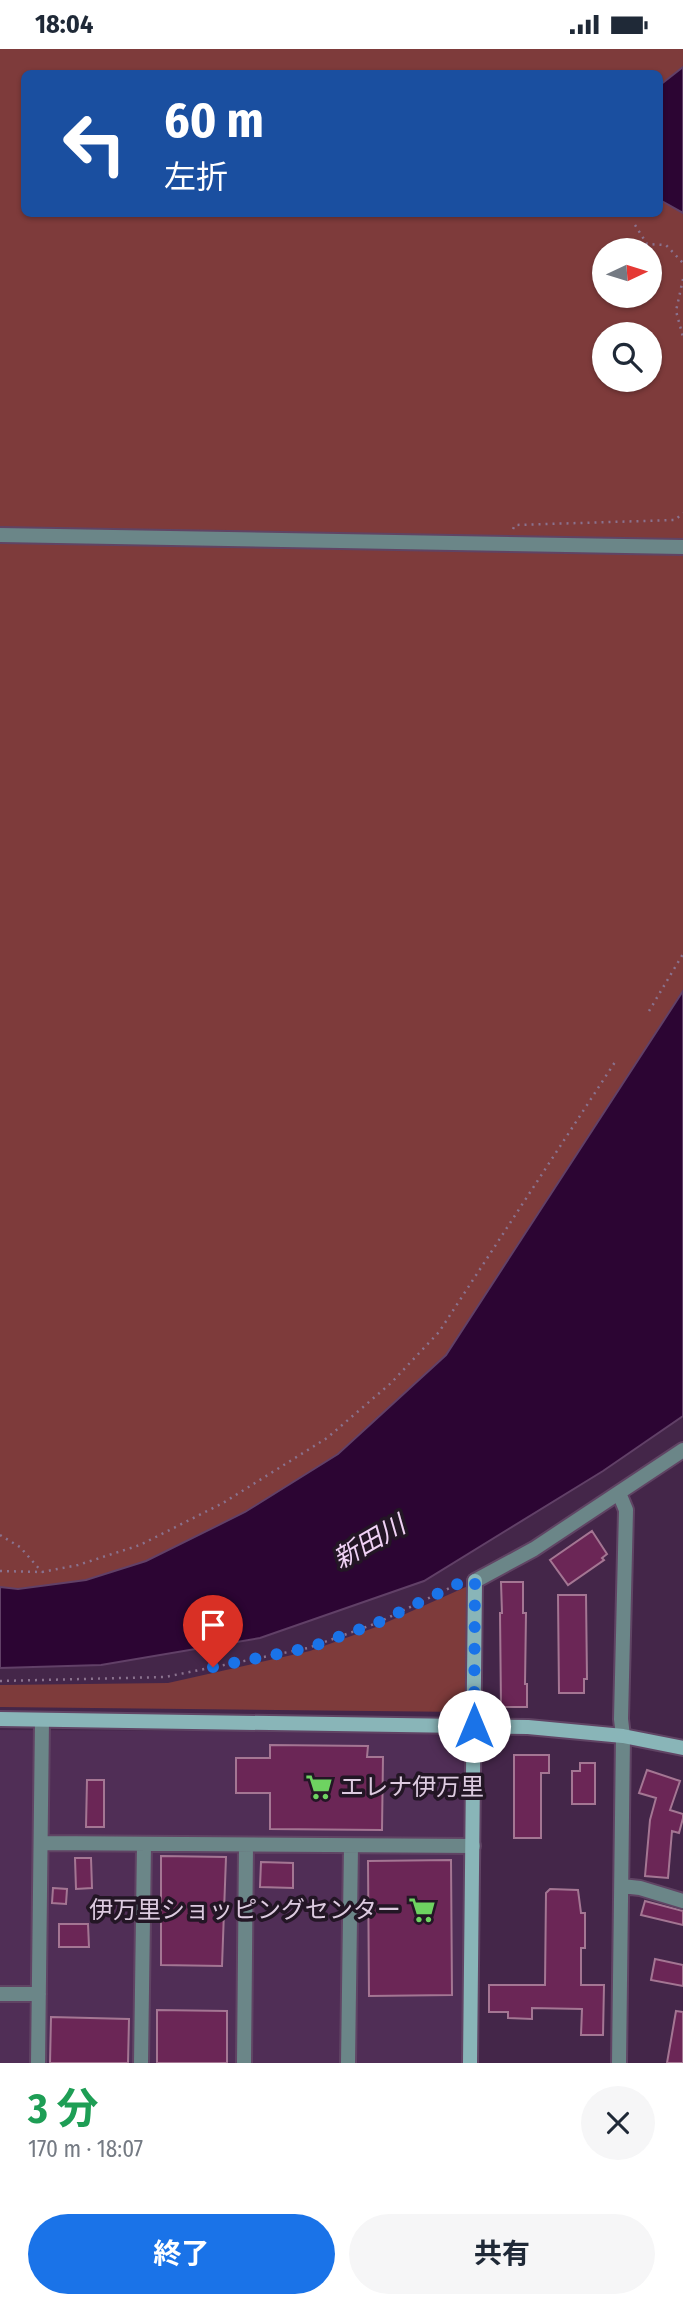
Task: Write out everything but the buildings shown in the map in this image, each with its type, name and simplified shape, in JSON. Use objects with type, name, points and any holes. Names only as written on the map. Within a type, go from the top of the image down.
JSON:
[{"type":"street","points":[[0,535],[683,547]]},
{"type":"street","points":[[470,2063],[475,1581],[534,1549],[683,1450]]},
{"type":"street","points":[[619,1493],[626,1510],[621,1719],[619,2063]]},
{"type":"street","points":[[0,1719],[528,1727],[623,1736],[683,1748]]},
{"type":"street","points":[[38,2063],[42,1720]]},
{"type":"street","points":[[40,1843],[473,1846]]},
{"type":"street","points":[[141,2063],[144,1844]]},
{"type":"street","points":[[244,2063],[246,1845]]},
{"type":"street","points":[[348,2063],[351,1846]]},
{"type":"street","points":[[622,1886],[640,1888],[683,1901]]},
{"type":"street","points":[[0,1994],[39,1994]]},
{"type":"path","points":[[635,225],[647,244],[666,244],[683,263]]},
{"type":"path","points":[[683,279],[676,311],[683,337]]},
{"type":"path","points":[[509,544],[514,525],[675,520],[683,513]]},
{"type":"path","points":[[649,1011],[683,954]]},
{"type":"path","points":[[0,1571],[42,1572],[78,1565],[140,1545],[223,1503],[316,1445],[391,1383],[439,1332],[617,1059]]},
{"type":"path","points":[[0,1535],[20,1547],[42,1572]]},
{"type":"path","points":[[0,1681],[165,1677],[308,1648],[377,1623],[464,1581],[475,1581]]},
{"type":"shaded area","points":[[0,49],[683,49],[683,67],[663,83],[663,70],[21,70],[21,217],[663,217],[663,202],[683,213],[683,991],[446,1355],[338,1454],[245,1512],[146,1561],[86,1580],[18,1589],[0,1587]]},
{"type":"shaded area","points":[[468,1586],[466,1712],[0,1707],[0,1685],[168,1683],[310,1651],[376,1627]]},
{"type":"shaded area","points":[[0,1730],[468,1732],[465,2063],[0,2063]]},
{"type":"water","points":[[683,67],[683,213],[663,202],[663,83]]},
{"type":"water","name":"新田川","points":[[683,991],[683,1416],[603,1471],[424,1581],[260,1638],[101,1665],[0,1668],[0,1587],[18,1589],[86,1580],[146,1561],[245,1512],[338,1454],[446,1355]]},
{"type":"place","name":"エレナ伊万里","points":[[319,1787]]},
{"type":"place","name":"伊万里ショッピングセンター","points":[[422,1910]]},
{"type":"route","points":[[213,1667],[308,1648],[377,1623],[464,1581],[475,1581],[474,1726]]}]
